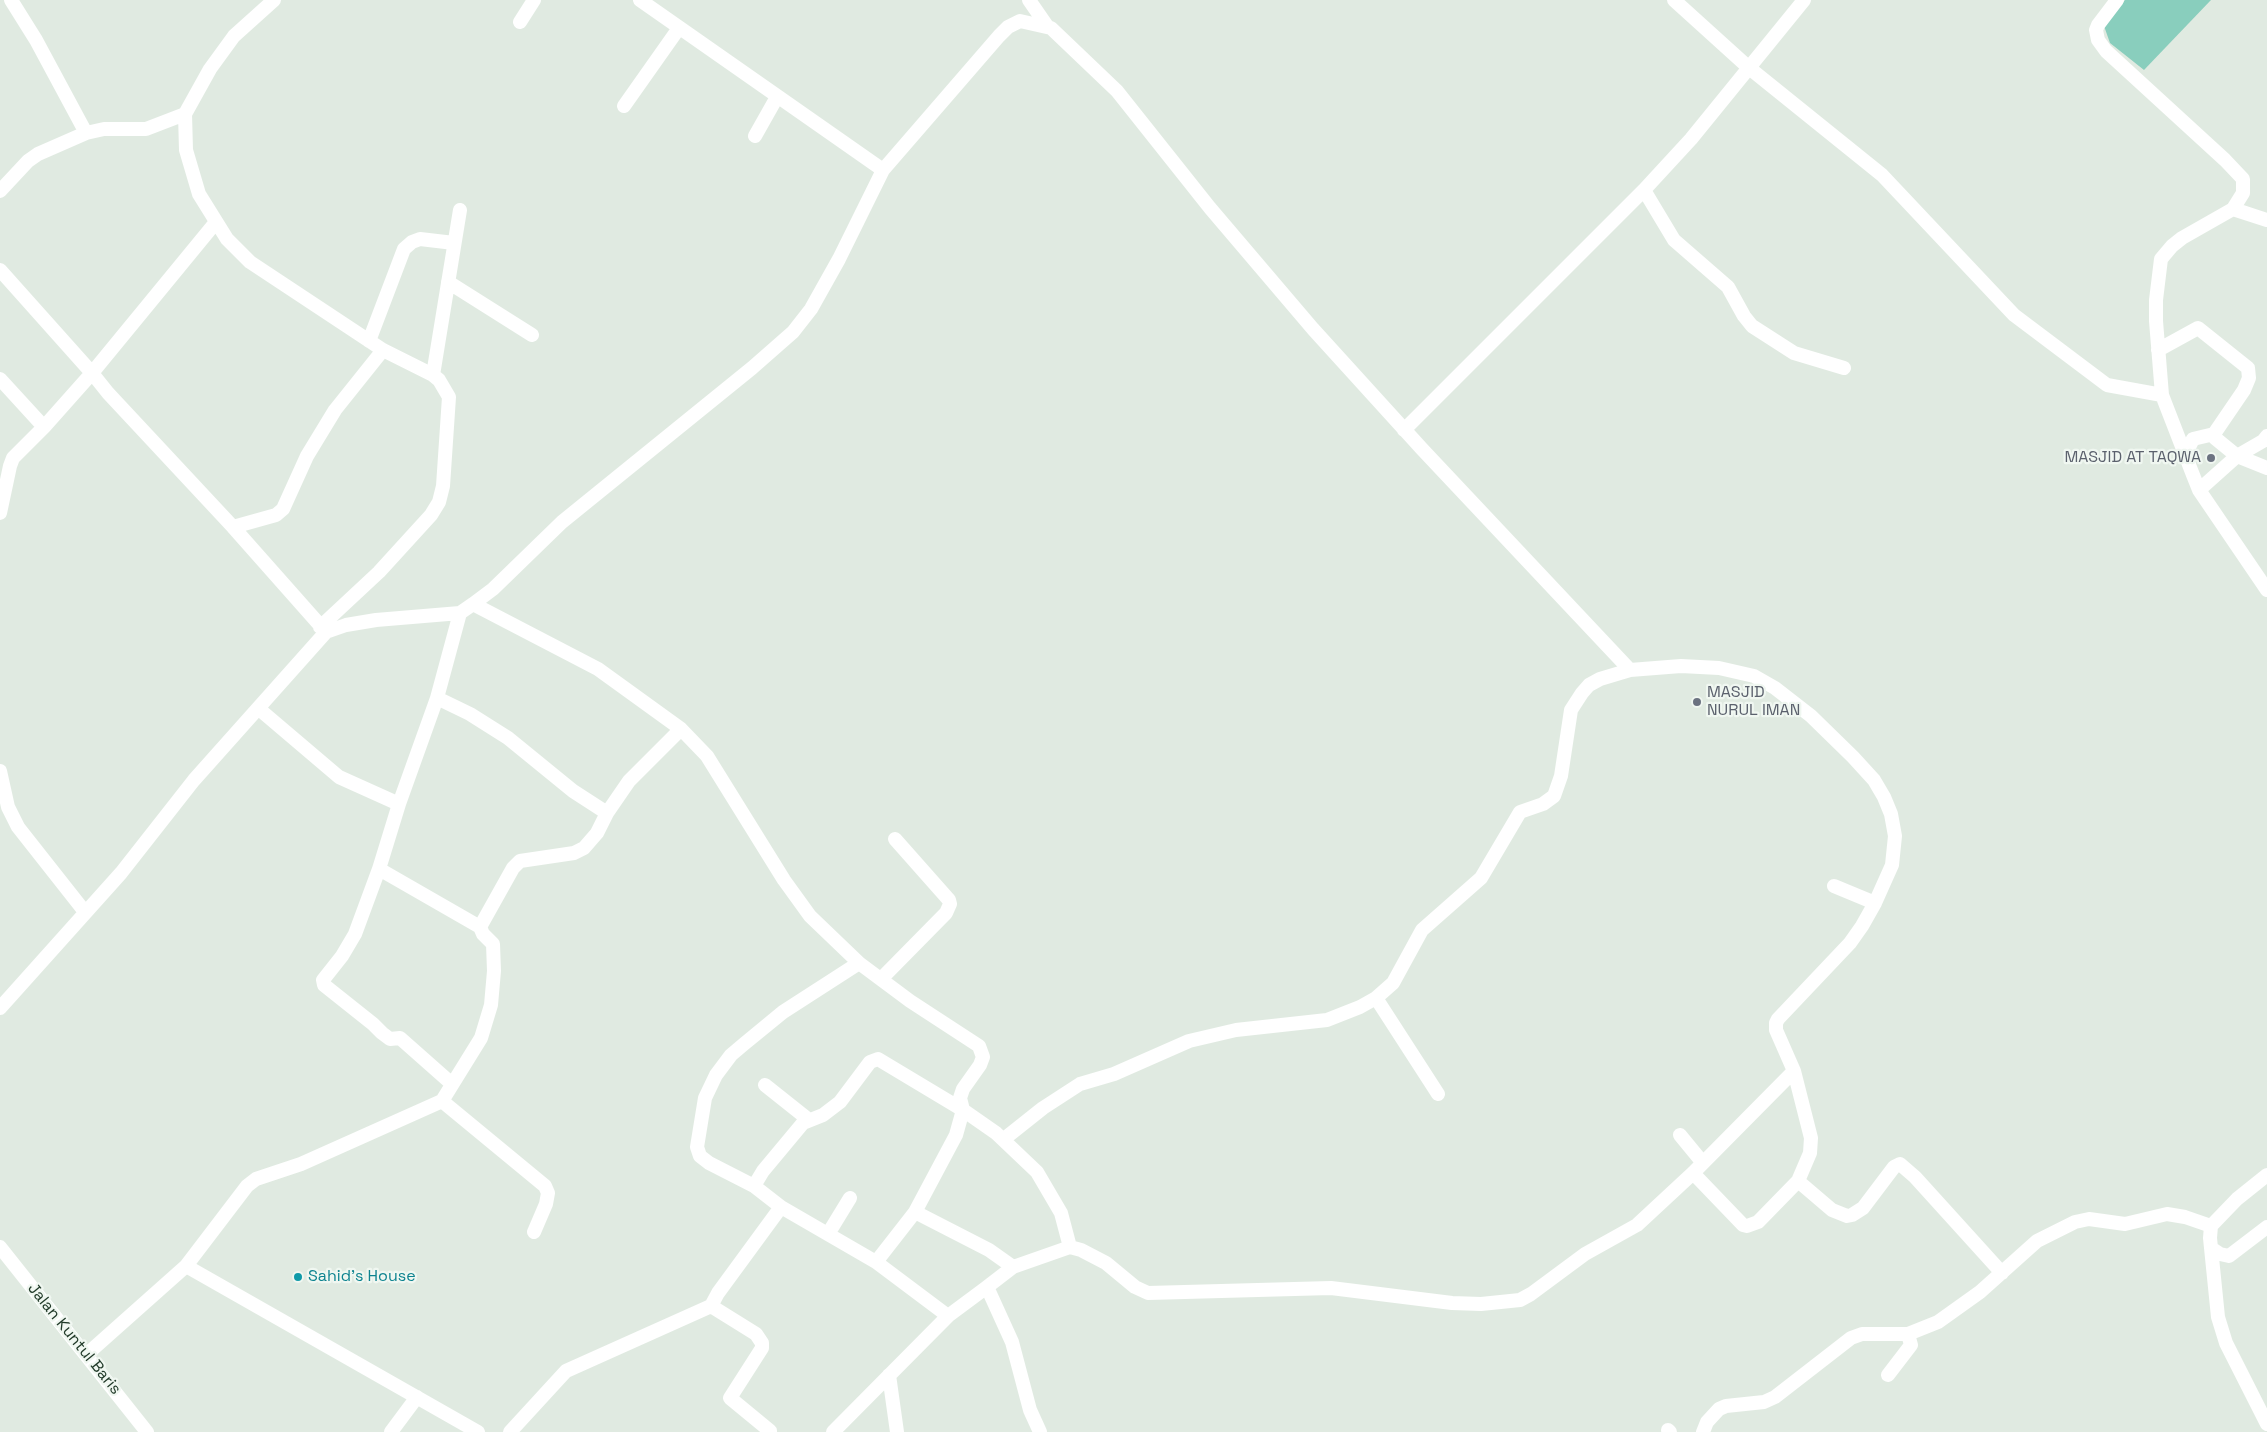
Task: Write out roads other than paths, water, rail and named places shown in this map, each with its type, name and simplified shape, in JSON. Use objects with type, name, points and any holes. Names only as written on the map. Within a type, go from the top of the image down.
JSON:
[{"type":"street","points":[[0,7],[6,0]]},
{"type":"street","points":[[11,0],[36,40],[86,133]]},
{"type":"street","points":[[0,1008],[121,873],[194,780],[259,709],[323,629],[379,572],[431,515],[439,502],[443,486],[449,397],[439,380],[383,350],[250,262],[227,239],[194,180],[186,150],[185,114],[210,69],[234,36],[274,0]]},
{"type":"street","points":[[520,22],[534,0]]},
{"type":"street","points":[[640,0],[883,170]]},
{"type":"street","points":[[1020,21],[1029,0]]},
{"type":"street","points":[[1029,0],[1047,26],[1117,91],[1210,208],[1313,329],[1404,430],[1630,670]]},
{"type":"street","points":[[1674,0],[1748,67],[1882,175],[2014,315],[2107,385],[2162,395]]},
{"type":"street","points":[[1404,430],[1644,190],[1691,139],[1804,0]]},
{"type":"street","points":[[2117,0],[2098,25],[2096,30],[2098,40],[2106,51],[2240,174],[2244,185],[2243,193],[2233,209],[2182,238],[2161,259],[2156,300],[2158,350],[2162,395],[2199,490],[2267,590]]},
{"type":"street","points":[[323,629],[376,620],[460,613],[493,589],[562,522],[752,368],[793,332],[811,309],[840,258],[883,170],[1008,27],[1020,21],[1047,26]]},
{"type":"street","points":[[624,106],[679,28]]},
{"type":"street","points":[[755,136],[777,97]]},
{"type":"street","points":[[0,191],[22,167],[38,154],[86,133],[104,129],[146,130],[185,114]]},
{"type":"street","points":[[1644,190],[1674,240],[1728,287],[1744,316],[1752,326],[1794,353],[1844,368]]},
{"type":"street","points":[[2233,209],[2267,220]]},
{"type":"street","points":[[432,375],[460,210]]},
{"type":"street","points":[[0,513],[13,458],[44,427],[92,373],[216,222]]},
{"type":"street","points":[[369,341],[404,249],[412,242],[420,239],[454,243]]},
{"type":"street","points":[[0,270],[108,393],[233,527],[323,629]]},
{"type":"street","points":[[448,282],[532,335]]},
{"type":"street","points":[[2158,350],[2198,328],[2248,368],[2249,378],[2244,390],[2214,434],[2193,439],[2186,453]]},
{"type":"street","points":[[233,527],[276,515],[283,509],[307,456],[335,410],[383,350]]},
{"type":"street","points":[[0,379],[44,427]]},
{"type":"street","points":[[2214,434],[2215,438],[2237,456],[2267,468]]},
{"type":"street","points":[[2199,490],[2237,456],[2263,441],[2267,436]]},
{"type":"street","points":[[474,604],[598,669],[681,729],[707,756],[798,902],[810,916],[859,963],[910,1001],[979,1046],[982,1057],[980,1065],[963,1090],[960,1098],[963,1110],[956,1135],[915,1212],[876,1262]]},
{"type":"street","points":[[452,1084],[400,1038],[390,1039],[382,1033],[324,986],[323,980],[342,956],[355,934],[437,698],[460,613]]},
{"type":"street","points":[[1004,1139],[1043,1108],[1080,1084],[1114,1074],[1189,1041],[1236,1030],[1327,1020],[1360,1007],[1376,998],[1393,983],[1422,930],[1481,878],[1520,812],[1543,804],[1554,796],[1561,776],[1572,710],[1579,697],[1589,686],[1600,679],[1630,670],[1681,666],[1740,671],[1775,688],[1812,716],[1874,780],[1891,814],[1895,849],[1892,865],[1876,903],[1850,943],[1778,1019],[1776,1030],[1794,1071],[1811,1138],[1810,1153],[1798,1182],[1758,1222],[1747,1226],[1743,1225],[1698,1168],[1680,1135]]},
{"type":"street","points":[[437,698],[470,714],[508,738],[566,786],[607,813]]},
{"type":"street","points":[[259,709],[339,777],[399,804]]},
{"type":"street","points":[[480,927],[513,868],[520,861],[574,853],[584,848],[597,832],[607,813],[630,781],[681,729]]},
{"type":"street","points":[[0,771],[8,807],[18,827],[85,912]]},
{"type":"street","points":[[881,979],[946,913],[950,904],[949,900],[895,839]]},
{"type":"street","points":[[86,1355],[186,1266],[247,1186],[256,1179],[301,1164],[442,1101],[481,1038],[491,1005],[494,971],[493,944],[483,934],[480,927],[379,869]]},
{"type":"street","points":[[1834,886],[1876,903]]},
{"type":"street","points":[[859,963],[783,1012],[737,1050],[716,1075],[705,1098],[698,1148],[700,1156],[709,1163],[754,1186],[781,1207],[876,1262],[948,1316]]},
{"type":"street","points":[[1376,998],[1438,1094]]},
{"type":"street","points":[[754,1186],[770,1162],[803,1123],[822,1115],[840,1102],[870,1062],[878,1059],[963,1110],[1004,1139],[1037,1172],[1051,1194],[1061,1213],[1070,1247]]},
{"type":"street","points":[[833,1432],[948,1316],[1013,1267],[1070,1247],[1081,1250],[1106,1263],[1135,1287],[1148,1293],[1331,1288],[1452,1303],[1481,1304],[1520,1300],[1531,1294],[1584,1254],[1637,1225],[1698,1168],[1794,1071]]},
{"type":"street","points":[[765,1085],[810,1120]]},
{"type":"street","points":[[442,1101],[545,1186],[548,1194],[546,1204],[534,1232]]},
{"type":"street","points":[[1798,1182],[1832,1210],[1846,1216],[1852,1216],[1863,1208],[1894,1167],[1900,1164],[1915,1177],[2002,1273]]},
{"type":"street","points":[[2267,1175],[2236,1199],[2211,1226],[2211,1248],[2218,1317],[2226,1343],[2267,1424]]},
{"type":"street","points":[[828,1234],[850,1198]]},
{"type":"street","points":[[510,1432],[566,1371],[711,1306],[718,1293],[781,1207]]},
{"type":"street","points":[[915,1212],[989,1250],[1013,1267]]},
{"type":"street","points":[[1703,1432],[1707,1422],[1719,1409],[1726,1406],[1764,1402],[1775,1397],[1852,1338],[1862,1334],[1908,1334],[1938,1322],[1980,1292],[2036,1241],[2075,1222],[2089,1219],[2125,1224],[2140,1222],[2166,1214],[2185,1216],[2211,1226]]},
{"type":"street","points":[[2211,1248],[2220,1254],[2229,1256],[2267,1227]]},
{"type":"street","name":"Jalan Kuntul Baris","points":[[0,1247],[147,1432]]},
{"type":"street","points":[[186,1266],[478,1432]]},
{"type":"street","points":[[987,1287],[1012,1342],[1030,1410],[1040,1432]]},
{"type":"street","points":[[711,1306],[756,1334],[762,1342],[762,1348],[730,1398],[770,1432]]},
{"type":"street","points":[[1888,1376],[1911,1345],[1908,1334]]},
{"type":"street","points":[[889,1375],[897,1432]]},
{"type":"street","points":[[391,1432],[417,1397]]},
{"type":"place","name":"MASJID AT TAQWA","points":[[2211,458]]},
{"type":"place","name":"MASJID NURUL IMAN","points":[[1697,702]]},
{"type":"place","name":"Sahid's House","points":[[298,1277]]}]
